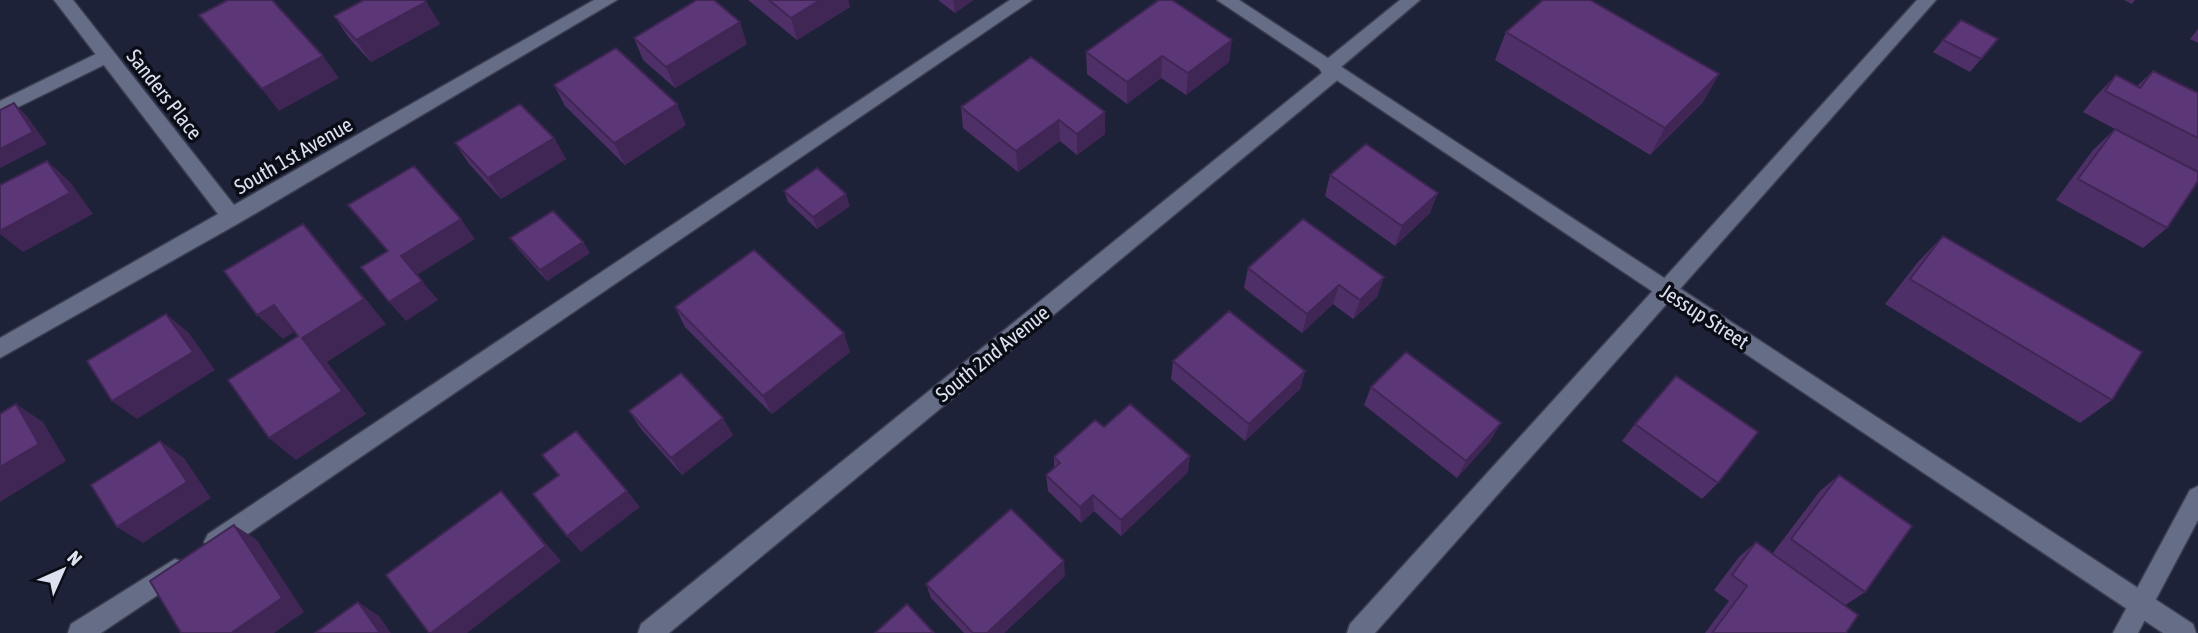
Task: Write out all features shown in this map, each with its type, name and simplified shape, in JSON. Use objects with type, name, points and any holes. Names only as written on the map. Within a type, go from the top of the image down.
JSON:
[{"type":"street","name":"Sanders Place","points":[[63,0],[232,217]]},
{"type":"street","name":"South 1st Avenue","points":[[0,349],[608,0]]},
{"type":"street","points":[[80,633],[1023,0]]},
{"type":"street","name":"Jessup Street","points":[[1226,0],[2184,633]]},
{"type":"street","name":"South 2nd Avenue","points":[[649,633],[1331,70],[1412,0]]},
{"type":"street","points":[[1359,633],[1927,0]]},
{"type":"street","points":[[0,109],[106,56]]},
{"type":"street","points":[[2124,633],[2198,497]]},
{"type":"building","points":[[228,0],[272,0],[323,56],[262,89],[199,15]]},
{"type":"building","points":[[364,0],[426,2],[356,40],[334,16]]},
{"type":"building","points":[[697,0],[714,0],[740,22],[666,67],[634,38]]},
{"type":"building","points":[[769,0],[820,0],[791,18]]},
{"type":"building","points":[[1159,0],[1172,0],[1232,40],[1188,73],[1162,56],[1127,82],[1086,52]]},
{"type":"building","points":[[1543,0],[1590,0],[1719,74],[1665,128],[1506,32]]},
{"type":"building","points":[[1961,20],[1998,39],[1981,59],[1943,40]]},
{"type":"building","points":[[616,48],[677,104],[614,143],[554,85]]},
{"type":"building","points":[[1031,57],[1105,112],[1077,134],[1059,120],[1016,151],[961,107]]},
{"type":"building","points":[[2153,71],[2198,93],[2198,138],[2105,91],[2116,75],[2140,88]]},
{"type":"building","points":[[14,103],[33,132],[0,149],[0,110]]},
{"type":"building","points":[[520,104],[554,138],[488,178],[455,143]]},
{"type":"building","points":[[2115,129],[2198,172],[2198,181],[2167,228],[2078,179]]},
{"type":"building","points":[[1366,144],[1438,193],[1402,226],[1330,175]]},
{"type":"building","points":[[47,161],[70,193],[0,231],[0,185]]},
{"type":"building","points":[[414,166],[461,219],[401,256],[422,281],[389,302],[361,267],[388,251],[348,205]]},
{"type":"building","points":[[817,168],[846,194],[813,217],[784,191]]},
{"type":"building","points":[[553,211],[583,242],[540,270],[510,238]]},
{"type":"building","points":[[1303,219],[1384,277],[1360,300],[1339,285],[1307,314],[1248,268]]},
{"type":"building","points":[[303,224],[364,299],[302,338],[342,391],[269,438],[228,380],[298,336],[274,305],[257,315],[224,271]]},
{"type":"building","points":[[1943,236],[2142,352],[2112,400],[1910,279]]},
{"type":"building","points":[[754,250],[844,333],[763,396],[675,307]]},
{"type":"building","points":[[1229,311],[1305,371],[1249,424],[1173,361]]},
{"type":"building","points":[[166,314],[193,352],[112,401],[87,361]]},
{"type":"building","points":[[1406,352],[1501,423],[1466,461],[1371,387]]},
{"type":"building","points":[[681,373],[723,418],[671,458],[629,411]]},
{"type":"building","points":[[1676,376],[1758,432],[1718,483],[1635,424]]},
{"type":"building","points":[[16,404],[39,444],[0,467],[0,414]]},
{"type":"building","points":[[1130,404],[1190,456],[1121,520],[1093,495],[1080,507],[1046,475],[1060,463],[1054,457],[1095,420],[1104,427]]},
{"type":"building","points":[[576,431],[627,491],[567,536],[533,494],[559,475],[542,455]]},
{"type":"building","points":[[160,441],[187,482],[117,527],[91,485]]},
{"type":"building","points":[[1839,475],[1912,526],[1865,592],[1791,539]]},
{"type":"building","points":[[501,491],[546,546],[429,633],[386,575]]},
{"type":"building","points":[[1011,509],[1064,561],[987,633],[973,633],[926,584]]},
{"type":"building","points":[[234,525],[282,598],[231,633],[181,633],[150,581]]},
{"type":"building","points":[[1756,542],[1858,615],[1846,633],[1712,633],[1747,586],[1732,575]]},
{"type":"building","points":[[358,602],[380,633],[315,633]]},
{"type":"building","points":[[907,604],[934,633],[875,633]]}]
